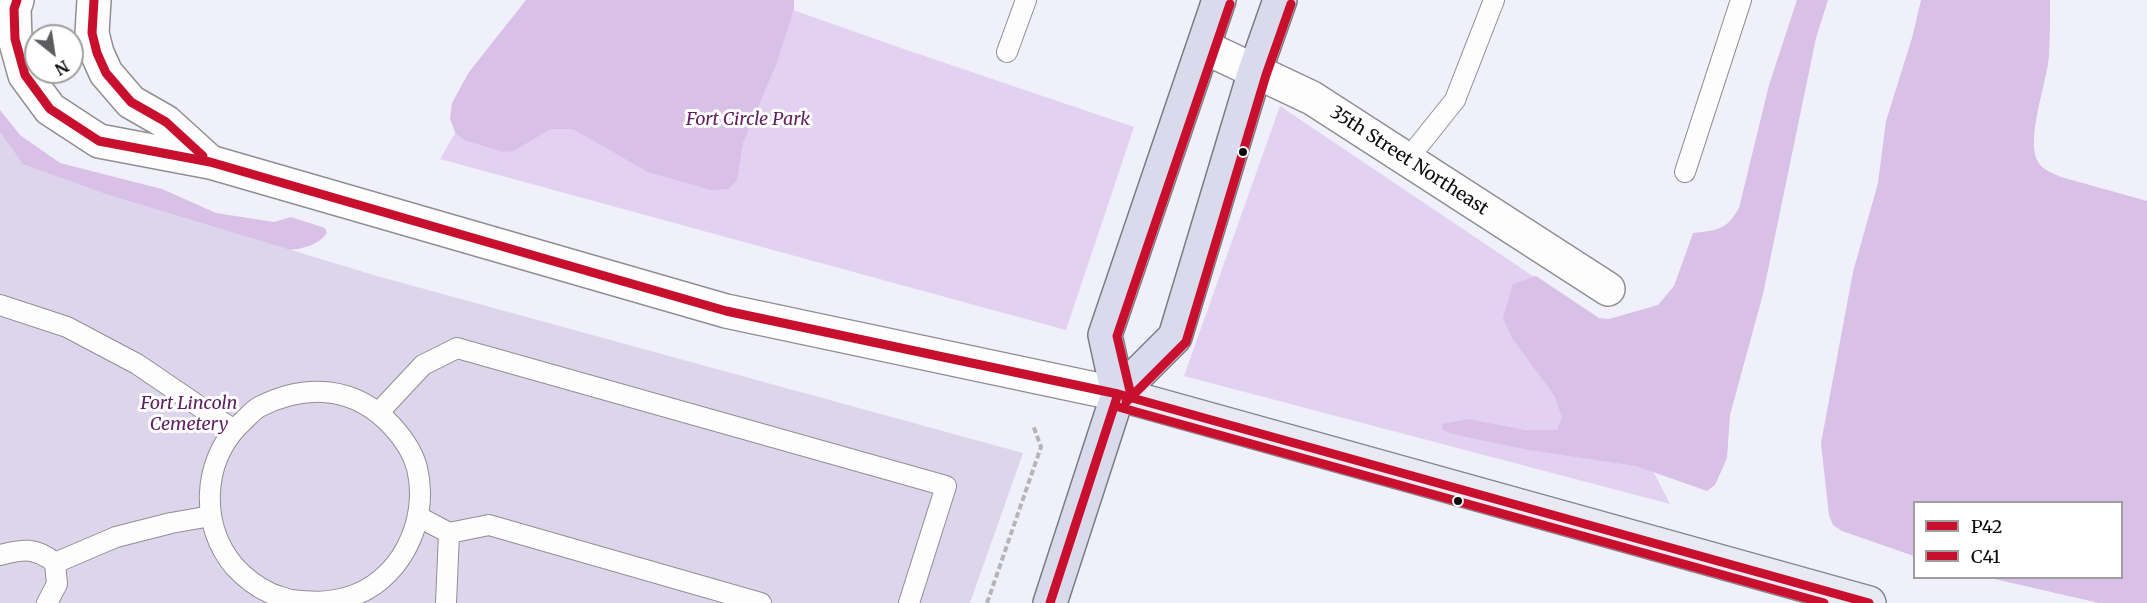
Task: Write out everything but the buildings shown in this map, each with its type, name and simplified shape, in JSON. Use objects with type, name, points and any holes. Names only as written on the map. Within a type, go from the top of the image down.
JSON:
[{"type":"main road","points":[[1118,394],[1105,335],[1219,0]]},
{"type":"main road","points":[[1050,603],[1118,394],[1175,337],[1255,71],[1280,0]]},
{"type":"main road","points":[[1118,394],[1855,599]]},
{"type":"street","points":[[17,0],[14,9],[15,39],[25,75],[50,109],[99,141],[210,162],[726,310],[1118,394]]},
{"type":"street","points":[[94,0],[92,33],[96,53],[106,73],[131,102],[166,122],[210,162]]},
{"type":"street","name":"35th Street Northeast","points":[[1204,46],[1312,98],[1608,289]]},
{"type":"lane","points":[[1007,52],[1026,0]]},
{"type":"lane","points":[[1685,172],[1741,0]]},
{"type":"lane","points":[[1407,160],[1455,100],[1491,1]]},
{"type":"lane","points":[[0,305],[67,327],[137,364],[234,430]]},
{"type":"lane","points":[[379,412],[423,365],[457,348],[946,486],[909,603]]},
{"type":"lane","points":[[309,391],[330,392],[355,398],[379,412],[403,438],[417,467],[421,494],[419,516],[408,547],[390,571],[374,585],[347,598],[320,603],[293,602],[252,582],[234,565],[219,542],[211,516],[209,484],[218,455],[234,430],[255,409],[279,397],[309,391]]},
{"type":"lane","points":[[55,563],[116,537],[211,516]]},
{"type":"lane","points":[[419,516],[449,533],[489,525],[761,603]]},
{"type":"lane","points":[[446,603],[449,533]]},
{"type":"lane","points":[[0,555],[18,550],[42,552],[55,563],[57,584],[47,603]]},
{"type":"path","points":[[987,603],[1041,447],[1033,425]]},
{"type":"green space","points":[[526,0],[794,0],[794,9],[777,62],[743,143],[737,180],[728,189],[711,190],[648,172],[573,129],[550,129],[514,151],[503,152],[464,140],[455,132],[450,119],[452,103],[469,72]]},
{"type":"green space","name":"Fort Circle Park","points":[[533,0],[765,0],[1134,127],[1066,330],[440,159]]},
{"type":"green space","points":[[1797,0],[1828,0],[1816,38],[1763,294],[1730,415],[1727,458],[1715,485],[1707,491],[1636,466],[1529,450],[1452,434],[1443,430],[1442,424],[1469,419],[1525,430],[1557,430],[1562,417],[1554,395],[1512,338],[1503,318],[1513,284],[1536,276],[1599,318],[1609,319],[1658,305],[1674,286],[1693,233],[1715,230],[1730,221],[1739,208],[1769,85]]},
{"type":"green space","points":[[1921,0],[2050,0],[2049,56],[2035,126],[2035,152],[2038,162],[2045,169],[2061,177],[2147,201],[2147,603],[2099,603],[1994,579],[2123,579],[2123,501],[1913,501],[1913,556],[1842,531],[1833,525],[1829,515],[1821,443],[1853,272],[1878,183],[1886,121],[1912,38]]},
{"type":"green space","points":[[1280,106],[1564,297],[1670,504],[1184,376]]},
{"type":"green space","points":[[0,110],[20,135],[60,163],[162,189],[216,213],[274,222],[291,217],[325,228],[327,233],[314,244],[306,247],[263,252],[0,189]]},
{"type":"green space","name":"Fort Lincoln Cemetery","points":[[0,132],[23,164],[106,194],[377,276],[1023,453],[970,603],[0,603]]},
{"type":"transit line","name":"P42","points":[[17,0],[14,9],[15,39],[25,75],[50,109],[99,141],[210,162],[726,311],[1118,394],[1869,603]]},
{"type":"transit line","name":"P42","points":[[94,0],[92,33],[97,53],[106,73],[131,102],[166,122],[203,156]]},
{"type":"transit line","name":"C41","points":[[1130,391],[1117,336],[1230,4]]},
{"type":"transit line","name":"C41","points":[[1126,402],[1186,342],[1266,75],[1291,4]]},
{"type":"transit line","name":"P42","points":[[1050,603],[1118,394]]},
{"type":"transit line","name":"C41","points":[[1115,406],[1824,603]]}]
